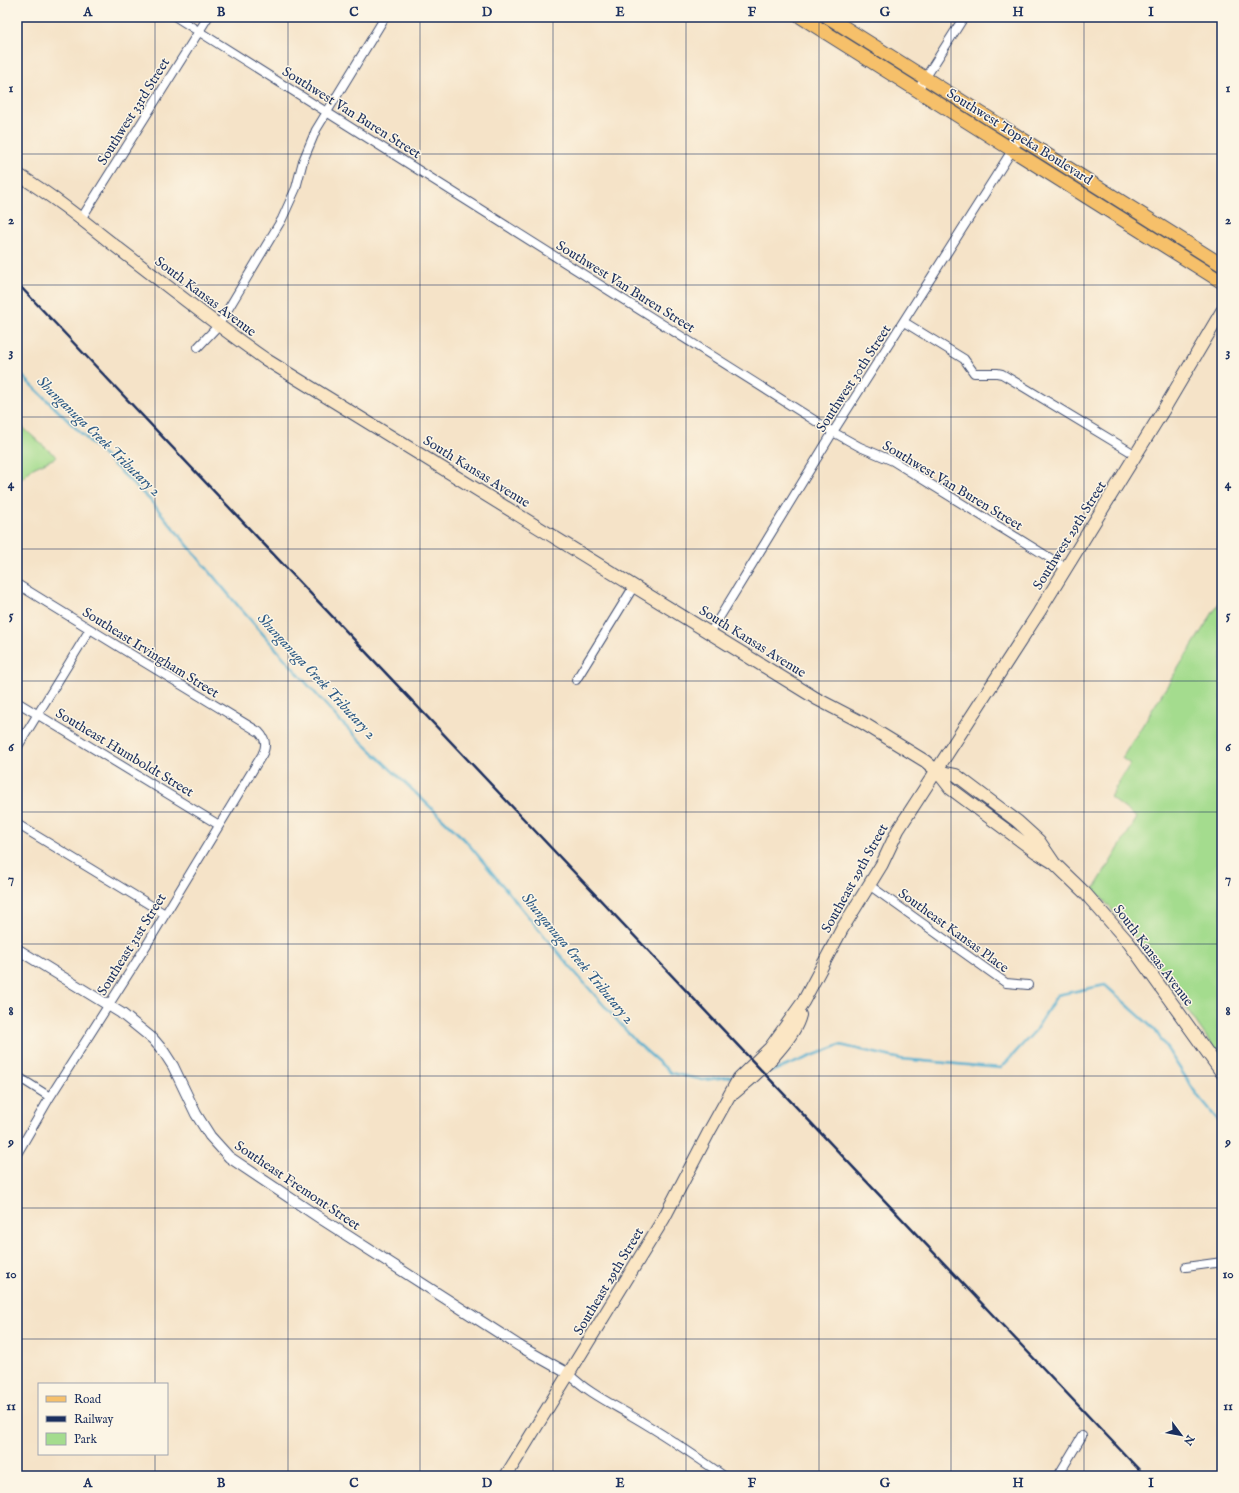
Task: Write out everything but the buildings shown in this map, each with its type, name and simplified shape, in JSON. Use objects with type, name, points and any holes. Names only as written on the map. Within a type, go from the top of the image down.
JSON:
[{"type":"main road","name":"Southwest Topeka Boulevard","points":[[801,17],[1222,282]]},
{"type":"main road","name":"Southwest Topeka Boulevard","points":[[828,17],[1222,265]]},
{"type":"main road","name":"South Kansas Avenue","points":[[17,174],[81,219],[218,326],[265,359],[817,699],[863,723],[925,761],[937,771],[951,789],[1036,852],[1054,863],[1085,893],[1129,942],[1222,1073]]},
{"type":"main road","name":"Southwest 29th Street","points":[[937,771],[1066,568],[1136,455],[1222,311]]},
{"type":"main road","name":"Southeast 29th Street","points":[[506,1476],[664,1218],[739,1078],[770,1048],[803,1002],[842,929],[887,854],[898,830],[923,789],[937,771]]},
{"type":"street","name":"Southwest Van Buren Street","points":[[176,17],[833,432],[860,447],[893,461],[1066,568]]},
{"type":"street","name":"Southwest 33rd Street","points":[[81,219],[208,17]]},
{"type":"street","points":[[198,347],[218,326],[290,204],[309,146],[327,112],[385,17]]},
{"type":"street","points":[[917,91],[964,17]]},
{"type":"street","name":"Southwest 30th Street","points":[[710,632],[833,432],[1020,138]]},
{"type":"street","points":[[904,322],[964,359],[974,372],[1002,374],[1136,455]]},
{"type":"street","name":"Southeast Irvingham Street","points":[[17,584],[259,732],[263,736],[266,746]]},
{"type":"street","points":[[576,680],[634,586]]},
{"type":"street","points":[[17,748],[90,629]]},
{"type":"street","name":"Southeast Humboldt Street","points":[[17,702],[219,825]]},
{"type":"street","name":"Southeast 31st Street","points":[[17,1154],[50,1096],[165,914],[262,755],[266,746]]},
{"type":"street","points":[[17,824],[165,914]]},
{"type":"street","name":"Southeast Kansas Place","points":[[869,885],[1006,983],[1028,985]]},
{"type":"street","name":"Southeast Fremont Street","points":[[17,949],[121,1013],[153,1039],[173,1066],[196,1114],[210,1136],[229,1157],[347,1236],[522,1347],[569,1374]]},
{"type":"street","points":[[17,1076],[50,1096]]},
{"type":"street","points":[[1186,1267],[1222,1262]]},
{"type":"street","points":[[569,1374],[579,1384],[632,1416],[724,1476]]},
{"type":"street","points":[[1058,1476],[1082,1436]]},
{"type":"green space","points":[[17,422],[57,457],[33,468],[17,483]]},
{"type":"green space","points":[[1222,598],[1222,1057],[1220,1057],[1159,968],[1126,926],[1094,889],[1137,818],[1110,797],[1130,764],[1122,758]]},
{"type":"waterway","name":"Shunganuga Creek Tributary 2","points":[[17,371],[150,500],[239,607],[340,721],[466,841],[565,961],[636,1042],[671,1073],[703,1080],[735,1076]]},
{"type":"waterway","name":"Shunganuga Creek Tributary 2","points":[[764,1072],[776,1070],[840,1045],[901,1059],[1001,1068],[1035,1031],[1057,995],[1105,985],[1155,1030],[1197,1095],[1222,1125]]},
{"type":"railway","points":[[17,283],[1145,1476]]}]
